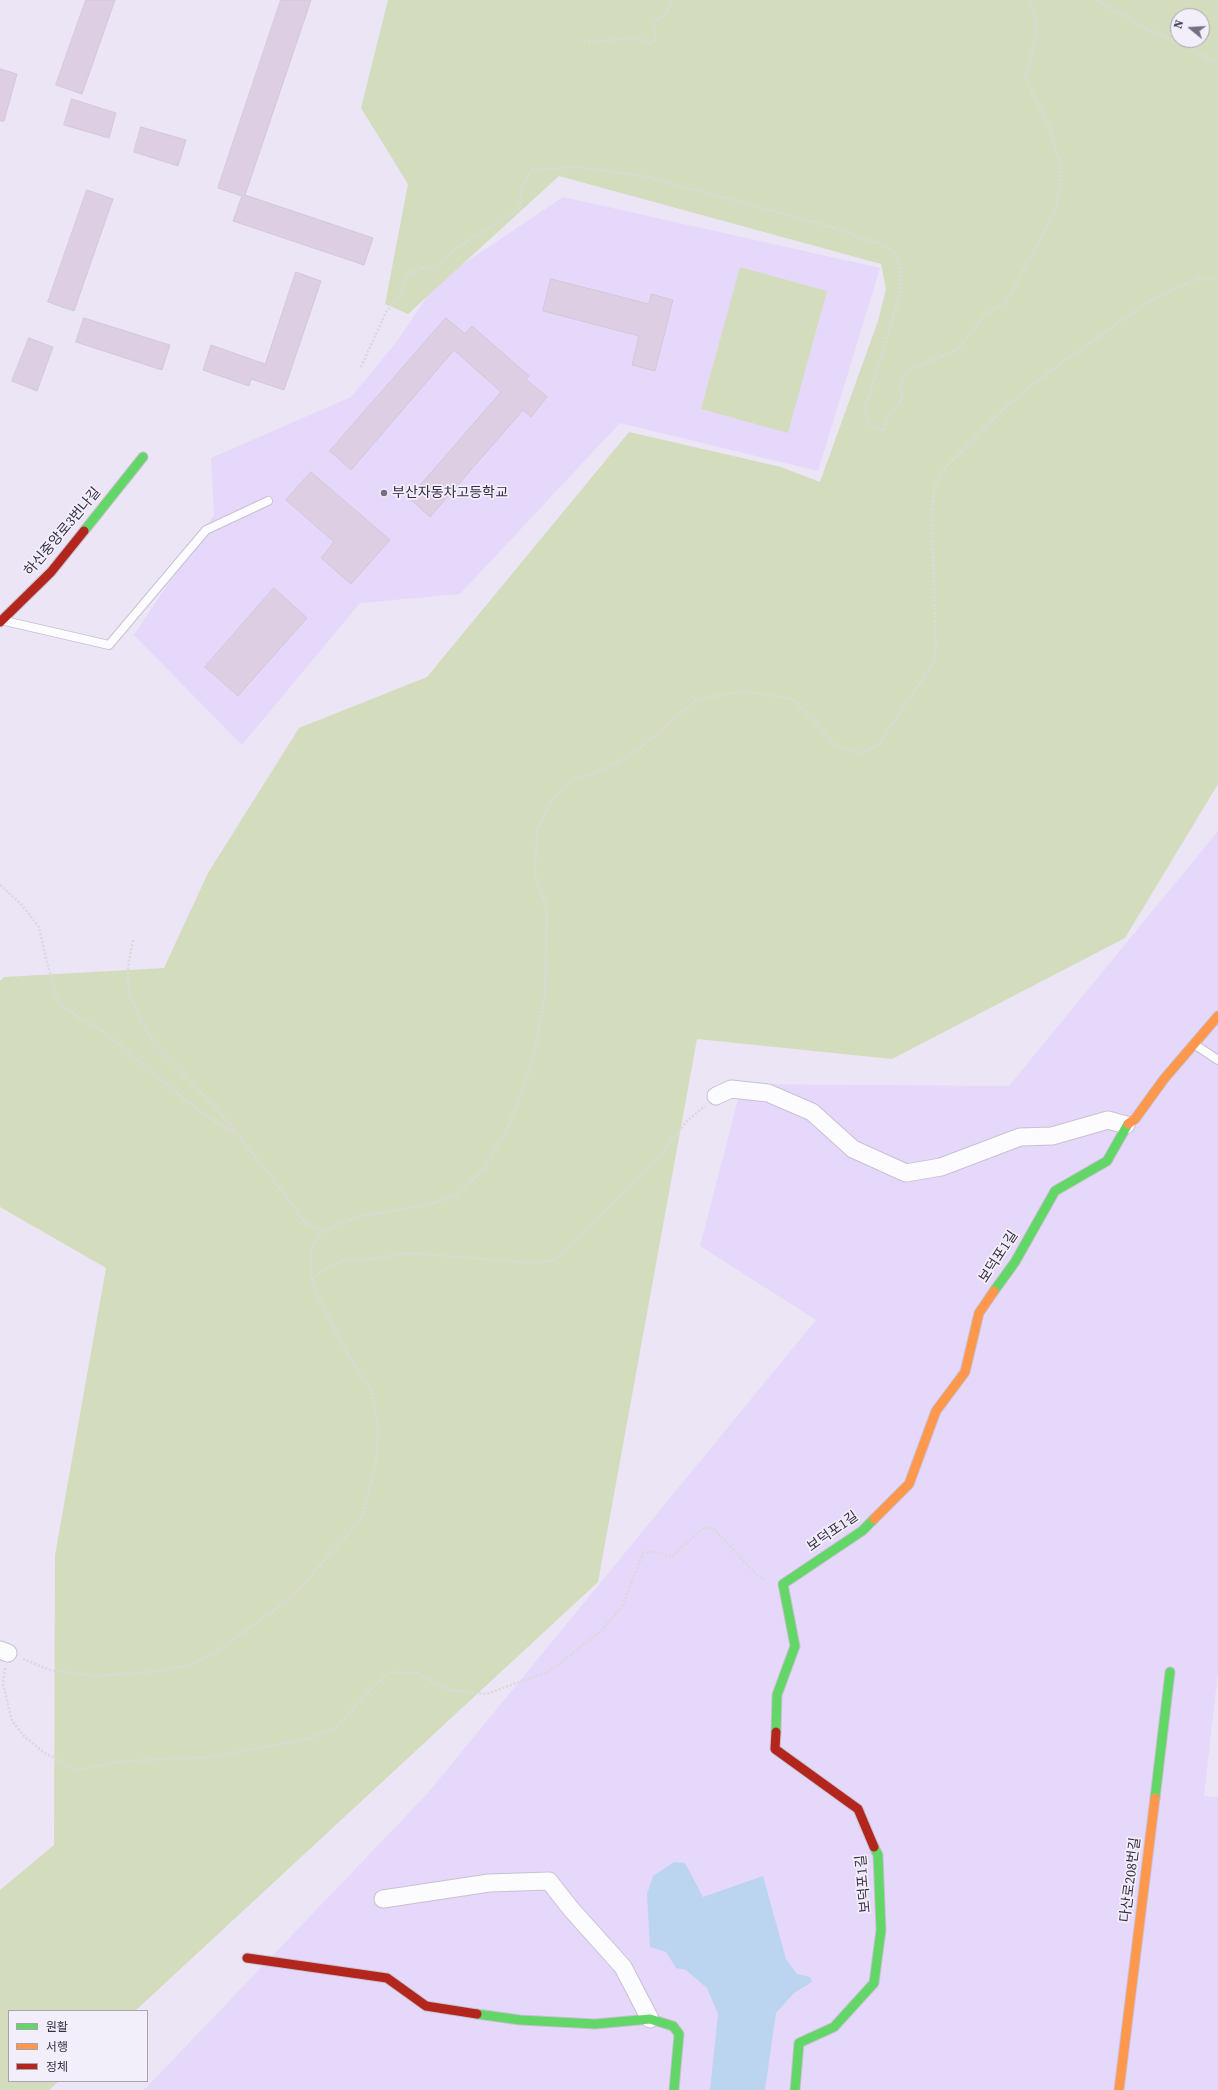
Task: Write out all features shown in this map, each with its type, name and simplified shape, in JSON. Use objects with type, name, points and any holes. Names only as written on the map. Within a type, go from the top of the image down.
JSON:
[{"type":"street","name":"하신중앙로3번나길","points":[[1,621],[51,572],[143,457]]},
{"type":"street","name":"보덕포1길","points":[[795,2090],[799,2043],[834,2027],[874,1983],[881,1930],[878,1855],[858,1809],[775,1749],[777,1695],[795,1646],[783,1584],[862,1531],[909,1484],[936,1411],[964,1372],[979,1313],[1015,1262],[1056,1190],[1107,1161],[1126,1125],[1135,1119],[1164,1079],[1218,1016]]},
{"type":"street","points":[[716,1096],[732,1089],[768,1093],[812,1112],[853,1149],[906,1173],[941,1167],[1020,1137],[1052,1136],[1108,1120],[1126,1125]]},
{"type":"street","name":"다산로208번길","points":[[1119,2090],[1170,1672]]},
{"type":"street","points":[[383,1899],[489,1883],[549,1881],[571,1909],[623,1967],[650,2019]]},
{"type":"street","points":[[247,1958],[387,1978],[426,2006],[520,2020],[595,2024],[650,2019],[673,2026],[679,2034],[674,2090]]},
{"type":"lane","points":[[1,621],[109,645],[206,530],[268,501]]},
{"type":"lane","points":[[1194,1043],[1218,1060]]},
{"type":"path","points":[[584,42],[638,38],[649,44],[656,39],[653,22],[666,14],[672,0]]},
{"type":"path","points":[[361,367],[386,312],[399,298],[407,276],[422,268],[435,269],[455,249],[520,209],[522,191],[531,170],[577,167],[643,176],[799,218],[878,243],[897,254],[902,269],[900,294],[865,410],[868,423],[883,431],[888,417],[902,400],[900,385],[907,371],[958,349],[985,315],[1006,302],[1055,212],[1061,185],[1059,160],[1050,128],[1025,78],[1034,51],[1035,9],[1029,0]]},
{"type":"path","points":[[1096,0],[1149,30],[1183,44],[1218,64]]},
{"type":"path","points":[[783,1584],[769,1582],[758,1576],[714,1529],[704,1527],[671,1557],[654,1551],[643,1553],[622,1607],[602,1630],[550,1671],[486,1694],[448,1690],[416,1673],[390,1672],[371,1689],[335,1728],[309,1738],[210,1757],[123,1761],[77,1770],[43,1752],[24,1736],[12,1721],[3,1684],[4,1652],[50,1670],[94,1676],[160,1671],[193,1664],[223,1647],[292,1598],[362,1518],[376,1462],[378,1428],[372,1392],[347,1353],[317,1295],[312,1280],[311,1250],[322,1231],[361,1216],[431,1204],[455,1196],[484,1169],[508,1127],[532,1065],[545,995],[547,909],[535,874],[537,831],[551,800],[573,778],[594,774],[635,752],[696,700],[743,691],[792,699],[820,727],[830,740],[842,748],[861,754],[879,744],[934,662],[936,647],[932,523],[934,487],[942,471],[1005,407],[1061,363],[1156,297],[1200,278],[1218,278]]},
{"type":"path","points":[[0,885],[22,905],[39,927],[58,1002],[79,1018],[102,1032],[201,1113],[237,1133]]},
{"type":"path","points":[[133,940],[126,975],[132,999],[141,1021],[166,1057],[200,1089],[237,1133],[306,1223],[322,1231]]},
{"type":"path","points":[[312,1280],[326,1268],[345,1260],[365,1260],[409,1253],[537,1263],[554,1260],[660,1155],[687,1121],[716,1096]]},
{"type":"shaded area","name":"부산자동차고등학교","points":[[563,197],[880,268],[818,471],[620,423],[460,594],[360,603],[242,745],[134,635],[214,515],[211,458],[351,397],[395,344],[438,281]]},
{"type":"shaded area","points":[[1218,831],[1218,1672],[1204,1796],[1218,1797],[1218,2090],[144,2090],[427,1794],[816,1320],[700,1246],[742,1084],[1009,1086]]},
{"type":"green space","points":[[388,0],[1218,0],[1218,784],[1125,938],[892,1059],[697,1039],[598,1582],[136,2010],[8,2010],[8,2082],[58,2082],[49,2090],[0,2090],[0,1890],[54,1845],[55,1555],[106,1268],[0,1207],[0,981],[4,977],[164,968],[208,873],[299,728],[427,677],[629,432],[781,467],[820,482],[878,321],[886,289],[881,264],[559,176],[408,314],[385,304],[408,184],[361,108]]},
{"type":"green space","points":[[740,267],[827,291],[788,433],[701,409]]},
{"type":"water","points":[[674,1862],[685,1863],[703,1897],[763,1876],[786,1959],[797,1974],[810,1977],[812,1982],[794,1993],[776,2013],[765,2090],[710,2090],[718,2014],[707,1988],[686,1970],[676,1968],[666,1952],[650,1947],[647,1894],[653,1876]]},
{"type":"building","points":[[86,0],[115,0],[82,94],[56,85]]},
{"type":"building","points":[[281,0],[311,0],[245,195],[373,238],[364,265],[233,221],[242,196],[218,188]]},
{"type":"building","points":[[0,69],[17,74],[4,121],[0,121]]},
{"type":"building","points":[[72,99],[116,113],[109,138],[64,125]]},
{"type":"building","points":[[141,127],[186,140],[178,166],[134,152]]},
{"type":"building","points":[[87,190],[113,199],[74,311],[48,302]]},
{"type":"building","points":[[296,272],[321,281],[284,390],[251,379],[249,386],[203,370],[211,345],[265,364]]},
{"type":"building","points":[[551,279],[649,304],[651,294],[673,300],[655,371],[632,365],[639,336],[543,311]]},
{"type":"building","points":[[84,318],[170,345],[162,370],[76,342]]},
{"type":"building","points":[[446,318],[465,334],[472,326],[529,376],[526,379],[547,397],[531,417],[523,410],[430,517],[409,498],[501,392],[454,350],[351,470],[330,451]]},
{"type":"building","points":[[29,338],[53,347],[37,391],[12,381]]},
{"type":"building","points":[[311,472],[390,540],[351,584],[321,558],[334,542],[286,500]]},
{"type":"building","points":[[274,588],[307,618],[238,696],[205,667]]},
{"type":"traffic: fast","points":[[84,531],[143,457]]},
{"type":"traffic: fast","points":[[994,1291],[1015,1262],[1055,1191],[1107,1161],[1128,1124]]},
{"type":"traffic: fast","points":[[776,1732],[777,1695],[795,1646],[783,1584],[862,1531],[874,1519]]},
{"type":"traffic: fast","points":[[1155,1798],[1170,1672]]},
{"type":"traffic: fast","points":[[795,2090],[799,2043],[834,2027],[874,1983],[881,1930],[878,1855],[874,1847]]},
{"type":"traffic: fast","points":[[477,2014],[520,2020],[595,2024],[650,2019],[673,2026],[679,2034],[674,2090]]},
{"type":"traffic: slow","points":[[1128,1124],[1135,1119],[1164,1079],[1218,1016]]},
{"type":"traffic: slow","points":[[874,1519],[909,1484],[936,1411],[965,1372],[979,1313],[994,1291]]},
{"type":"traffic: slow","points":[[1119,2090],[1155,1798]]},
{"type":"traffic: jam","points":[[0,622],[51,572],[84,531]]},
{"type":"traffic: jam","points":[[776,1732],[775,1749],[858,1809],[874,1847]]},
{"type":"traffic: jam","points":[[247,1958],[387,1978],[426,2006],[477,2014]]},
{"type":"place","name":"부산자동차고등학교","points":[[384,493]]}]
